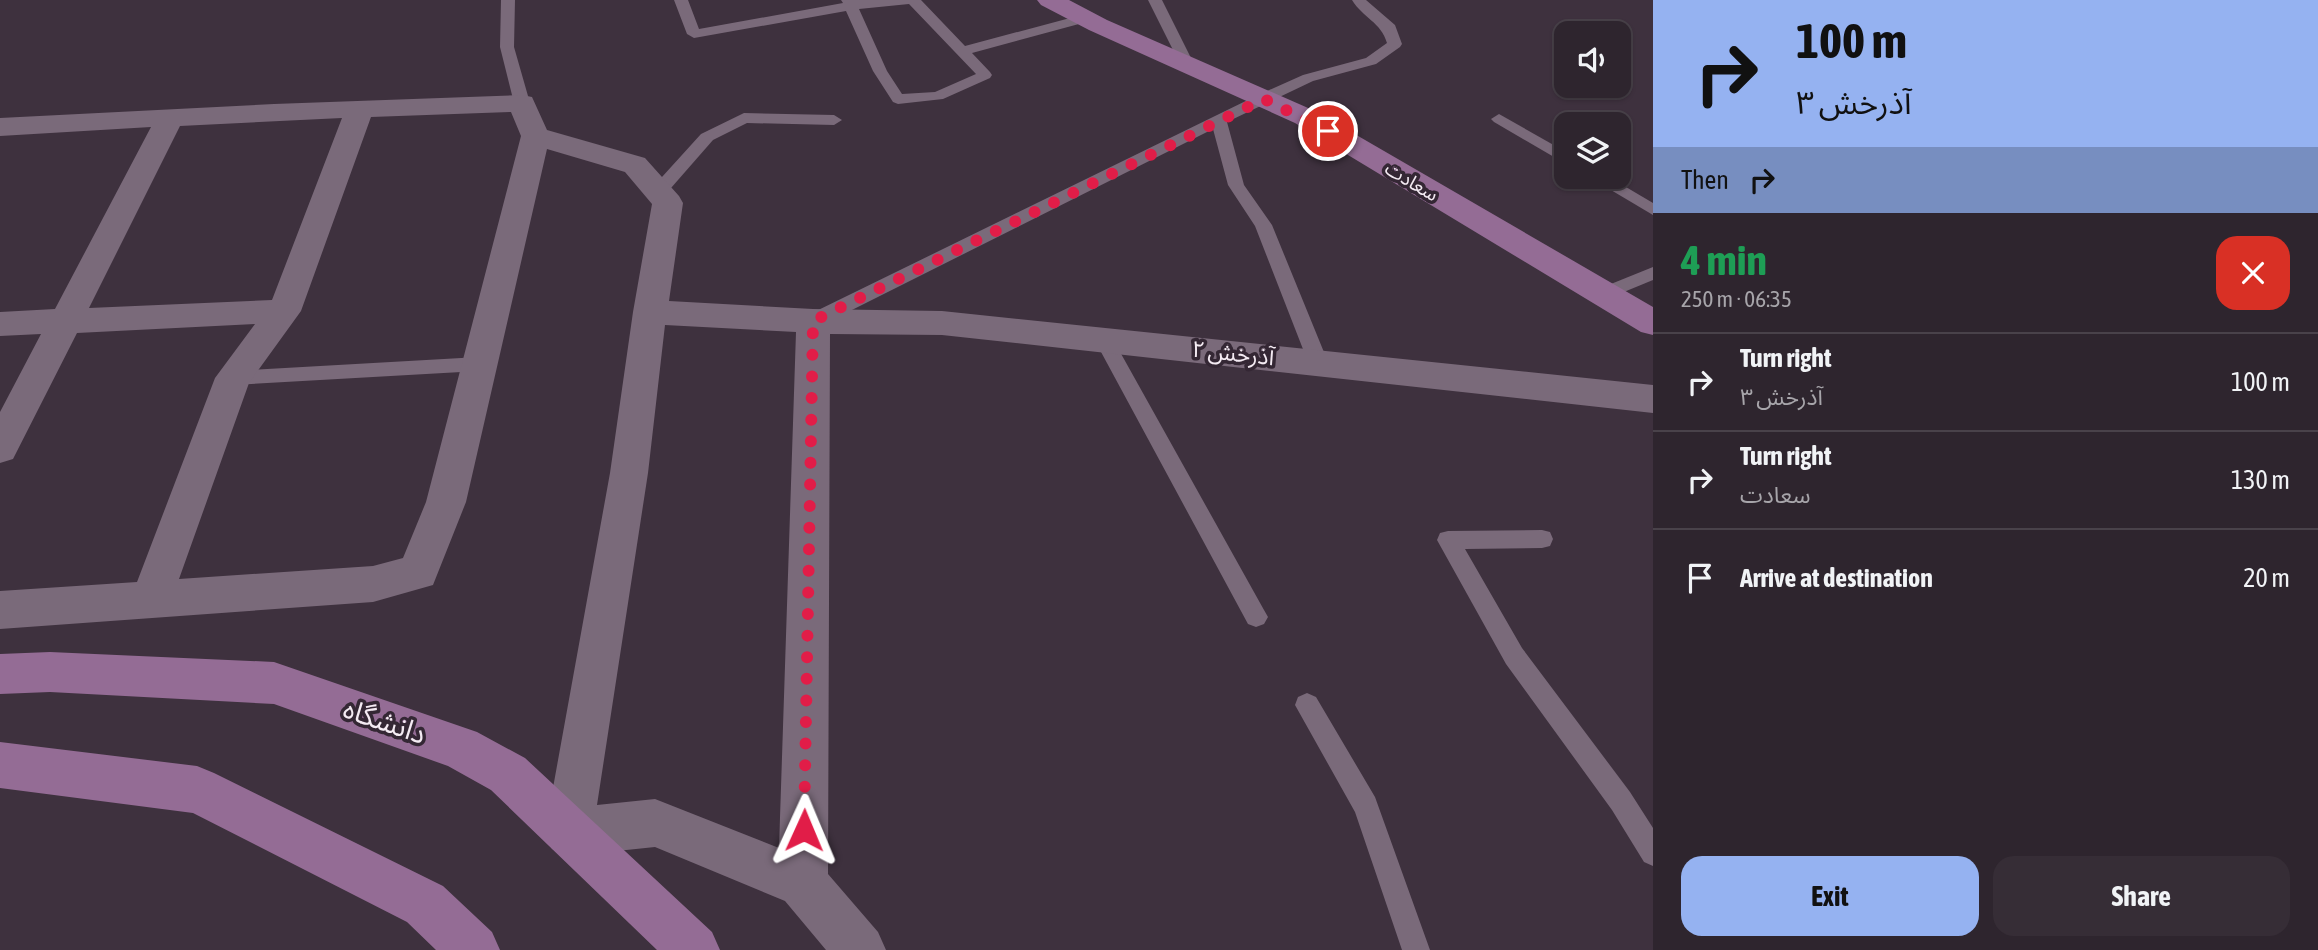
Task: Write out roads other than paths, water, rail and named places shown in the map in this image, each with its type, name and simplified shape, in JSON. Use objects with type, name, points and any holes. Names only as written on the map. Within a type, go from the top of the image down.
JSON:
[{"type":"main road","name":"سعادت","points":[[1050,0],[1305,117],[1653,323]]},
{"type":"main road","name":"دانشگاه","points":[[0,674],[50,672],[274,683],[461,748],[509,774],[695,950]]},
{"type":"main road","points":[[0,765],[197,790],[425,904],[474,950]]},
{"type":"street","points":[[151,599],[233,378],[284,311],[360,109]]},
{"type":"street","points":[[0,127],[360,109],[529,119],[635,165],[668,203],[650,312],[629,473],[569,832],[655,824],[803,883],[860,950]]},
{"type":"street","points":[[0,448],[170,118]]},
{"type":"street","points":[[0,610],[373,584],[418,572],[446,502],[479,364],[529,119]]},
{"type":"street","points":[[0,324],[284,311]]},
{"type":"street","name":"آذرخش ۲","points":[[650,312],[813,321],[942,323],[1653,399]]},
{"type":"street","points":[[803,883],[813,321]]},
{"type":"lane","points":[[508,0],[507,47],[529,119]]},
{"type":"lane","points":[[681,0],[694,34],[849,3],[911,0],[985,75],[938,96],[898,99],[880,71],[849,3]]},
{"type":"lane","points":[[1156,0],[1187,64]]},
{"type":"lane","points":[[813,321],[1308,78],[1371,61],[1395,44],[1390,27],[1364,8],[1359,0]]},
{"type":"lane","points":[[962,51],[1085,18]]},
{"type":"lane","points":[[658,192],[707,137],[744,118],[834,120]]},
{"type":"lane","points":[[1499,119],[1554,152]]},
{"type":"lane","points":[[1219,120],[1236,185],[1263,225],[1318,362]]},
{"type":"lane","points":[[1617,189],[1653,210]]},
{"type":"lane","points":[[1602,295],[1653,273]]},
{"type":"lane","points":[[1103,339],[1256,617]]},
{"type":"lane","points":[[233,378],[479,364]]},
{"type":"lane","points":[[1542,539],[1448,540],[1514,656],[1621,801],[1653,853]]},
{"type":"lane","points":[[1307,705],[1366,806],[1416,950]]}]
